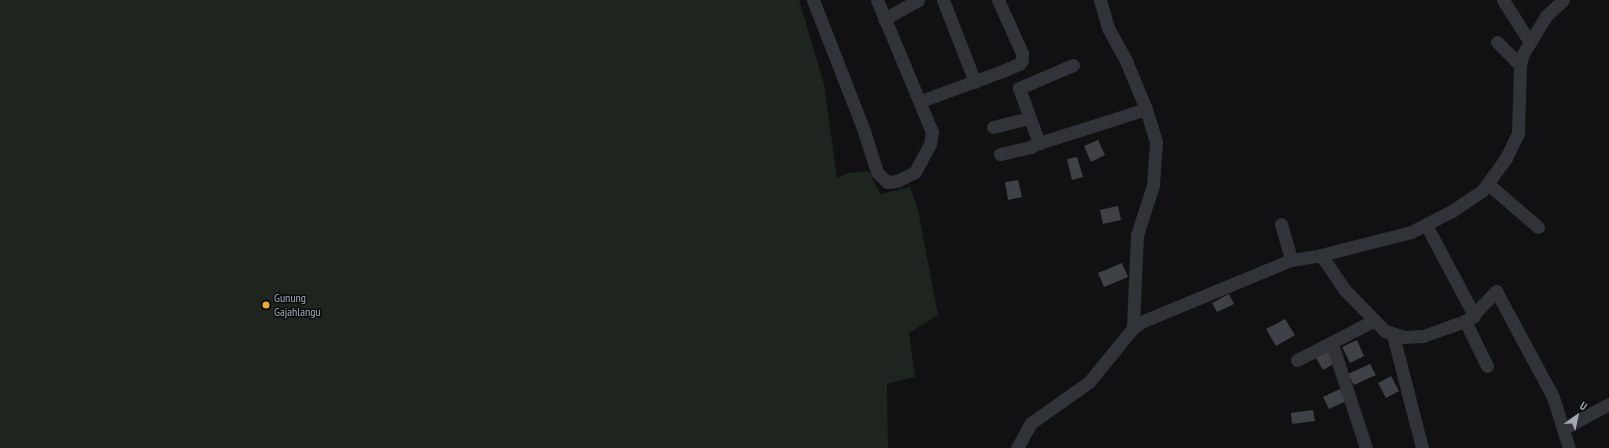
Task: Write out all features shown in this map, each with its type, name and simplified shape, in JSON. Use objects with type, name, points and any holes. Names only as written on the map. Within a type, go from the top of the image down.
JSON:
[{"type":"street","points":[[813,0],[864,131],[877,172],[887,182],[912,176],[930,144],[932,132],[921,101],[877,0]]},
{"type":"street","points":[[884,19],[918,0]]},
{"type":"street","points":[[943,0],[975,82]]},
{"type":"street","points":[[921,101],[975,82],[1019,64],[1022,60],[1022,53],[998,0]]},
{"type":"street","points":[[1100,0],[1108,28],[1126,61],[1146,109],[1156,142],[1153,185],[1137,235],[1132,328]]},
{"type":"street","points":[[1503,0],[1529,41]]},
{"type":"street","points":[[1017,448],[1031,423],[1089,382],[1132,328],[1163,311],[1291,260],[1321,255],[1411,232],[1452,212],[1488,184],[1506,158],[1518,132],[1520,65],[1529,41],[1546,16],[1562,0]]},
{"type":"street","points":[[1497,42],[1520,65]]},
{"type":"street","points":[[1038,142],[1019,93],[1020,87],[1072,65]]},
{"type":"street","points":[[1000,154],[1031,147],[1038,142],[1043,143],[1146,109]]},
{"type":"street","points":[[993,127],[1028,118]]},
{"type":"street","points":[[1488,184],[1538,227]]},
{"type":"street","points":[[1280,224],[1291,260]]},
{"type":"street","points":[[1426,225],[1470,313],[1487,366]]},
{"type":"street","points":[[1321,255],[1344,289],[1373,321],[1393,335],[1423,336],[1470,313],[1496,291],[1553,397],[1564,428],[1569,448]]},
{"type":"street","points":[[1297,360],[1332,344],[1373,321]]},
{"type":"street","points":[[1393,335],[1422,448]]},
{"type":"street","points":[[1332,344],[1366,448]]},
{"type":"street","points":[[1564,428],[1609,404]]},
{"type":"shaded area","points":[[0,0],[799,0],[824,84],[837,178],[848,173],[868,171],[881,194],[910,187],[918,210],[938,315],[909,333],[915,377],[887,384],[888,448],[0,448]]},
{"type":"building","points":[[1098,140],[1105,155],[1091,162],[1084,146]]},
{"type":"building","points":[[1077,157],[1083,177],[1072,180],[1067,159]]},
{"type":"building","points":[[1018,180],[1022,197],[1008,200],[1005,182]]},
{"type":"building","points":[[1118,206],[1121,220],[1103,224],[1100,210]]},
{"type":"building","points":[[1122,263],[1128,277],[1104,287],[1098,273]]},
{"type":"building","points":[[1229,294],[1234,304],[1217,312],[1212,303]]},
{"type":"building","points":[[1285,319],[1295,335],[1276,346],[1266,329]]},
{"type":"building","points":[[1357,340],[1364,356],[1350,363],[1342,347]]},
{"type":"building","points":[[1326,348],[1335,363],[1323,370],[1314,355]]},
{"type":"building","points":[[1370,364],[1376,375],[1354,385],[1348,374]]},
{"type":"building","points":[[1391,376],[1399,391],[1386,398],[1378,383]]},
{"type":"building","points":[[1340,389],[1346,401],[1329,409],[1323,397]]},
{"type":"building","points":[[1313,410],[1315,421],[1292,424],[1291,413]]},
{"type":"place","name":"Gunung Gajahlangu","points":[[266,305]]}]
